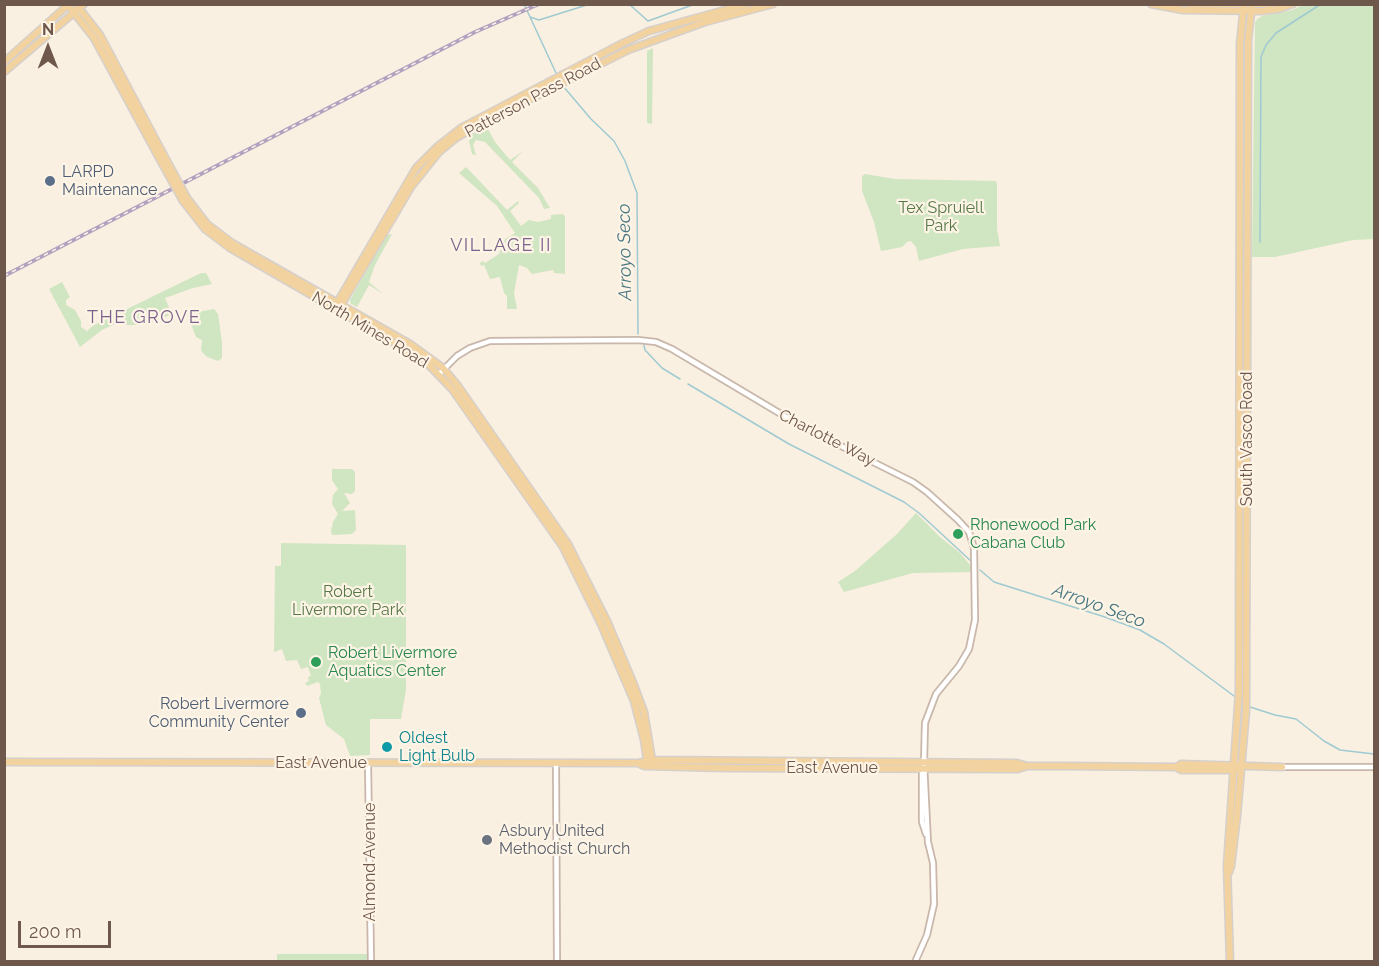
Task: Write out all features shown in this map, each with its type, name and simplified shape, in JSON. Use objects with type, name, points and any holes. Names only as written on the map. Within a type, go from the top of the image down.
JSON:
[{"type":"main road","name":"Patterson Pass Road","points":[[566,77],[649,31],[747,4]]},
{"type":"main road","name":"Patterson Pass Road","points":[[339,305],[411,187],[441,150],[475,127],[555,82],[617,54],[705,22],[772,4]]},
{"type":"main road","points":[[1151,4],[1183,10],[1243,7],[1273,10],[1293,4]]},
{"type":"main road","points":[[1188,4],[1243,7]]},
{"type":"main road","points":[[1252,7],[1270,4]]},
{"type":"main road","points":[[4,62],[68,5]]},
{"type":"main road","name":"North Mines Road","points":[[68,5],[78,8],[185,200],[205,229],[230,248],[339,305],[441,371],[458,386],[568,544],[607,621],[644,714],[650,763]]},
{"type":"main road","name":"South Vasco Road","points":[[1237,767],[1240,44],[1243,7]]},
{"type":"main road","name":"South Vasco Road","points":[[1230,962],[1227,864],[1246,682],[1248,40],[1252,7]]},
{"type":"main road","points":[[4,72],[78,8]]},
{"type":"main road","name":"North Mines Road","points":[[441,371],[563,548],[601,624],[628,687],[638,712],[650,763]]},
{"type":"main road","points":[[628,687],[633,690],[644,714]]},
{"type":"main road","points":[[638,763],[644,740]]},
{"type":"main road","name":"East Avenue","points":[[4,762],[650,763],[924,766],[1017,763],[1027,766],[1176,767],[1181,770],[1282,767]]},
{"type":"street","points":[[1240,263],[1247,264]]},
{"type":"street","name":"Charlotte Way","points":[[441,371],[470,348],[490,341],[638,340],[656,342],[672,349],[801,426],[896,473],[927,492],[966,528],[973,542],[976,566],[975,620],[971,642],[964,658],[940,687],[929,709],[924,733],[922,822],[933,863],[934,904],[927,935],[915,962]]},
{"type":"street","name":"Almond Avenue","points":[[368,763],[371,962]]},
{"type":"street","points":[[555,763],[557,962]]},
{"type":"street","name":"East Avenue","points":[[1282,767],[1374,768]]},
{"type":"green space","points":[[1303,5],[1374,5],[1374,239],[1353,240],[1275,257],[1252,257],[1255,23],[1262,16],[1292,10]]},
{"type":"green space","points":[[653,48],[652,124],[647,123],[647,51]]},
{"type":"green space","points":[[484,128],[488,129],[495,142],[510,160],[523,151],[512,162],[538,188],[550,208],[544,209],[539,198],[485,142],[476,140],[473,145],[476,155],[472,154],[469,141],[472,134]]},
{"type":"green space","points":[[466,167],[507,210],[518,201],[519,203],[510,211],[521,226],[529,220],[538,222],[551,219],[551,215],[565,216],[565,274],[554,273],[553,270],[532,274],[527,268],[519,265],[514,293],[517,309],[507,309],[507,296],[500,277],[490,279],[484,265],[481,266],[480,263],[483,261],[485,263],[499,254],[505,239],[515,233],[497,206],[459,173]]},
{"type":"green space","name":"Tex Spruiell Park","points":[[865,174],[895,179],[996,181],[997,229],[1000,246],[963,249],[919,261],[916,247],[911,241],[902,247],[881,251],[874,222],[862,191],[862,176]]},
{"type":"green space","points":[[392,234],[375,265],[369,282],[383,294],[369,285],[357,307],[350,303],[350,300],[387,235]]},
{"type":"green space","name":"THE GROVE","points":[[201,273],[206,273],[212,284],[165,298],[172,314],[146,325],[113,325],[102,330],[80,347],[49,289],[62,282],[70,297],[66,300],[66,305],[75,310],[81,321],[81,327],[87,331],[94,325]]},
{"type":"green space","points":[[214,309],[218,314],[222,342],[222,358],[218,361],[207,357],[202,352],[202,340],[196,337],[187,314]]},
{"type":"green space","points":[[332,469],[352,469],[355,472],[355,491],[352,494],[344,493],[350,503],[342,511],[355,510],[356,530],[352,534],[332,535],[333,522],[338,514],[332,504],[333,495],[338,489],[332,480]]},
{"type":"green space","points":[[916,513],[960,553],[976,572],[913,573],[844,592],[838,582],[855,571],[897,534]]},
{"type":"green space","name":"Robert Livermore Park","points":[[281,543],[406,545],[406,690],[401,719],[370,719],[370,755],[350,756],[344,739],[326,725],[319,698],[320,684],[318,682],[307,686],[305,683],[311,676],[308,667],[301,669],[297,660],[286,661],[282,649],[274,652],[275,566],[281,566]]},
{"type":"green space","points":[[277,954],[367,954],[367,961],[277,961]]},
{"type":"waterway","name":"Arroyo Seco","points":[[524,4],[556,73]]},
{"type":"waterway","points":[[530,17],[539,20],[590,4]]},
{"type":"waterway","points":[[629,4],[648,21],[695,4]]},
{"type":"waterway","points":[[1260,242],[1261,57],[1266,45],[1276,33],[1321,4]]},
{"type":"waterway","name":"Arroyo Seco","points":[[563,86],[591,119],[614,141],[625,161],[637,193],[638,334]]},
{"type":"waterway","name":"Arroyo Seco","points":[[644,345],[645,350],[662,368],[680,379]]},
{"type":"waterway","points":[[688,384],[789,444],[904,502],[972,562]]},
{"type":"waterway","name":"Arroyo Seco","points":[[980,570],[994,582],[1140,630],[1164,644],[1234,696]]},
{"type":"waterway","name":"Arroyo Seco","points":[[1250,707],[1296,719],[1324,741],[1340,750],[1374,754]]},
{"type":"railway","points":[[4,276],[475,32],[539,4]]},
{"type":"place","name":"LARPD Maintenance","points":[[50,181]]},
{"type":"place","name":"Rhonewood Park Cabana Club","points":[[958,534]]},
{"type":"place","name":"Robert Livermore Aquatics Center","points":[[316,662]]},
{"type":"place","name":"Robert Livermore Community Center","points":[[301,713]]},
{"type":"place","name":"Oldest Light Bulb","points":[[387,747]]},
{"type":"place","name":"Asbury United Methodist Church","points":[[487,840]]},
{"type":"district","name":"VILLAGE II","points":[[501,246]]},
{"type":"district","name":"THE GROVE","points":[[144,318]]}]
